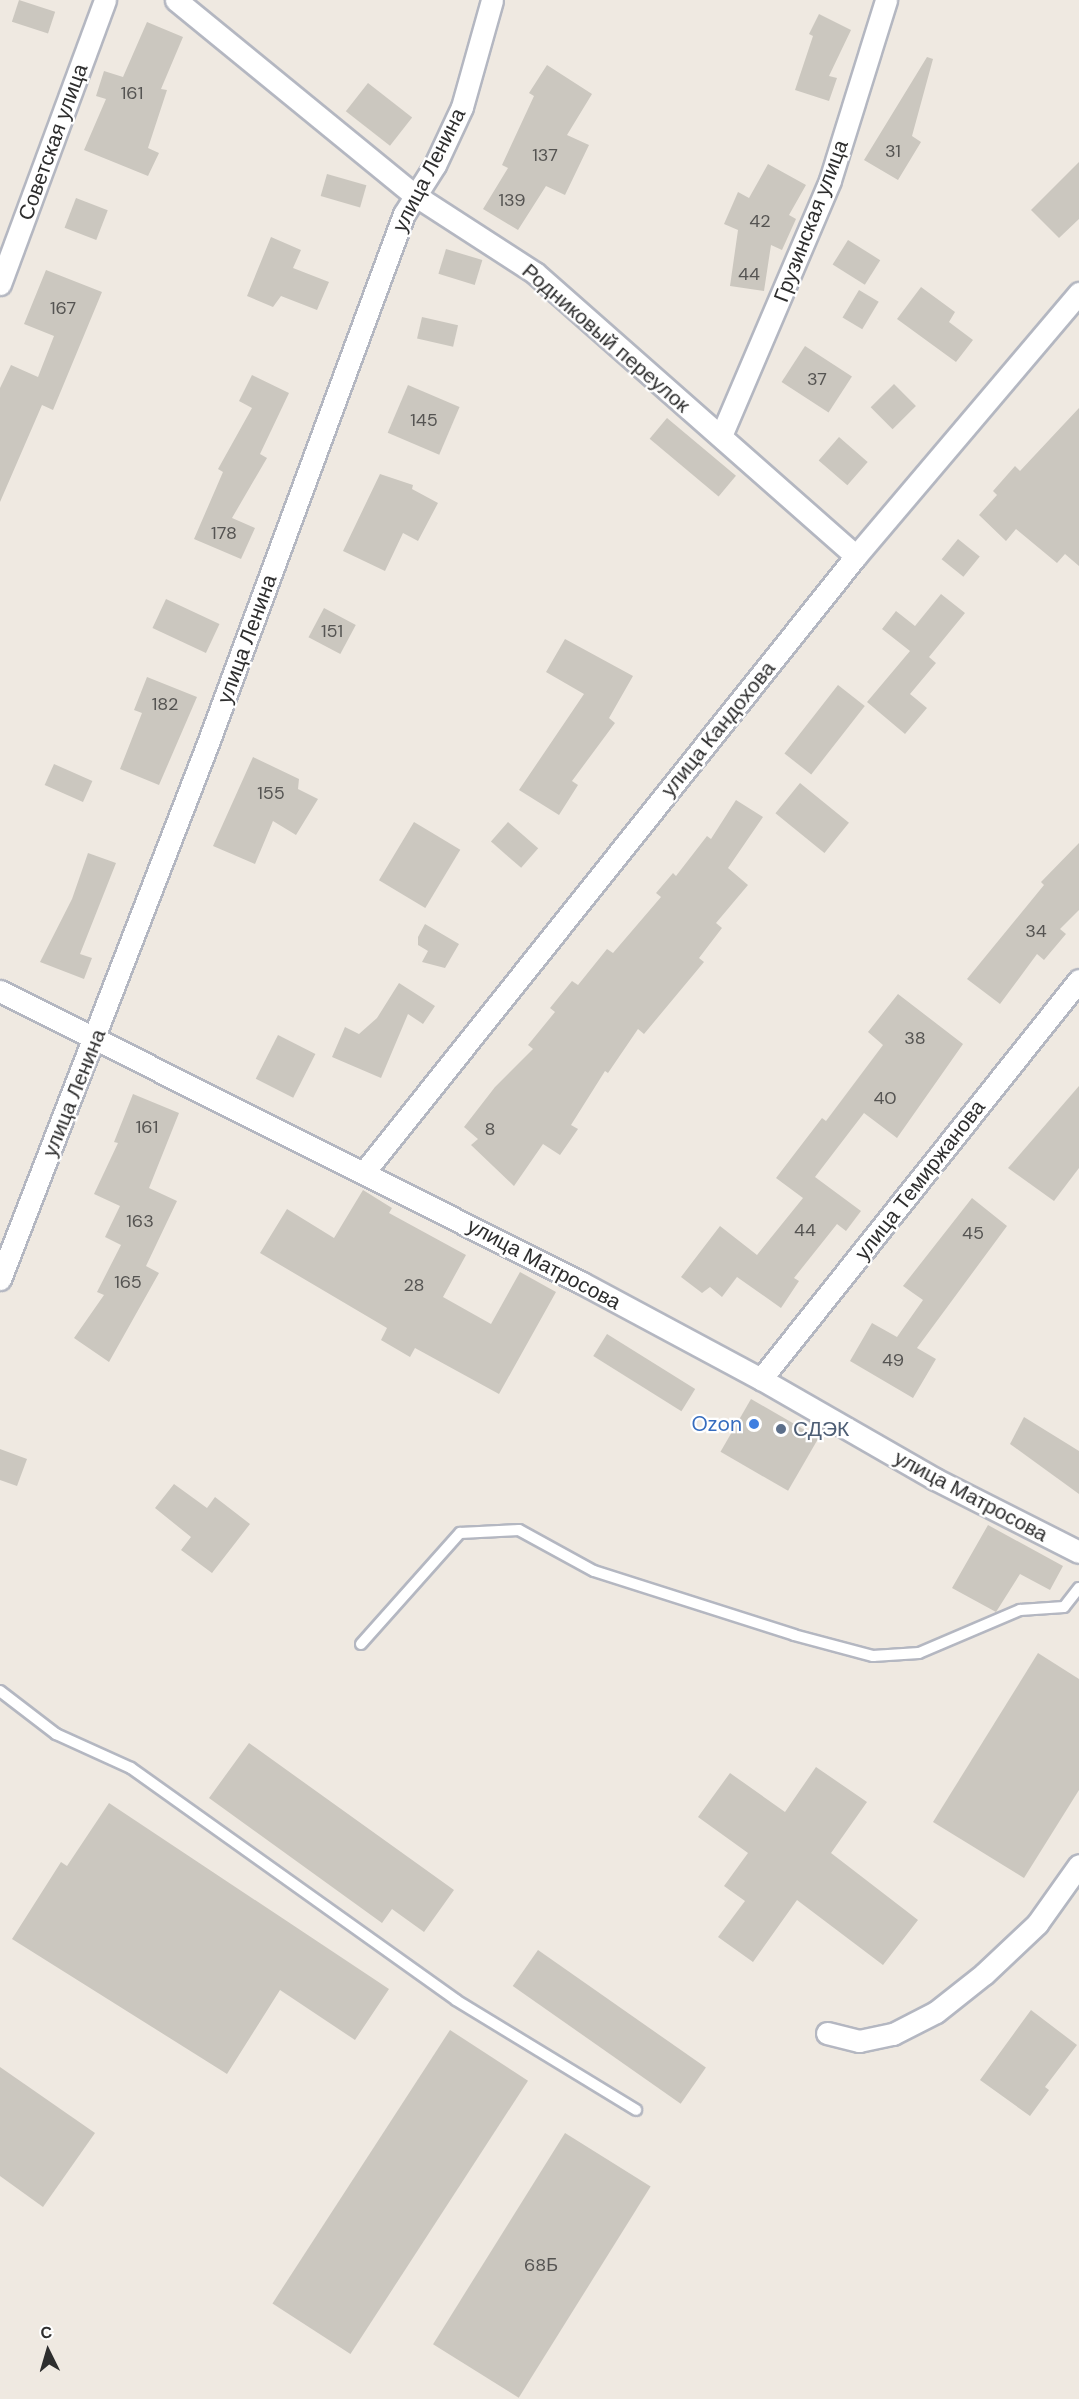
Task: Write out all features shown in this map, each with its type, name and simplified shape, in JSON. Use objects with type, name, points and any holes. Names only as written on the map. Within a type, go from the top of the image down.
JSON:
[{"type":"street","name":"Советская улица","points":[[0,284],[105,0]]},
{"type":"street","name":"Родниковый переулок","points":[[176,0],[414,194],[535,273],[856,556]]},
{"type":"street","name":"улица Ленина","points":[[0,1279],[96,1038],[414,194],[435,165],[462,107],[492,0]]},
{"type":"street","name":"Грузинская улица","points":[[721,436],[830,180],[886,0]]},
{"type":"street","name":"улица Кандохова","points":[[365,1171],[856,556],[1079,293]]},
{"type":"street","name":"улица Темиржанова","points":[[761,1379],[1079,980]]},
{"type":"street","name":"улица Матросова","points":[[0,991],[365,1171],[761,1379],[934,1479],[1079,1552]]},
{"type":"street","points":[[827,2033],[859,2041],[893,2034],[936,2012],[984,1974],[1036,1924],[1079,1865]]},
{"type":"lane","points":[[361,1644],[460,1533],[519,1530],[594,1571],[794,1635],[873,1656],[919,1653],[1020,1610],[1064,1606],[1079,1588]]},
{"type":"lane","points":[[0,1690],[56,1734],[130,1768],[456,2000],[636,2110]]},
{"type":"building","points":[[19,0],[55,12],[48,34],[12,22]]},
{"type":"building","points":[[819,14],[851,30],[829,76],[837,78],[829,101],[795,90],[813,36],[809,34]]},
{"type":"building","points":[[147,22],[183,37],[161,89],[167,90],[148,148],[159,153],[148,176],[84,150],[106,99],[96,96],[104,71],[123,77]]},
{"type":"building","points":[[927,57],[933,59],[912,136],[921,142],[898,180],[864,160]]},
{"type":"building","points":[[547,65],[592,94],[567,135],[589,145],[565,195],[546,186],[518,230],[483,209],[508,168],[502,165],[534,96],[529,93]]},
{"type":"building","points":[[368,83],[412,117],[390,146],[346,111]]},
{"type":"building","points":[[1079,162],[1079,219],[1059,238],[1031,210]]},
{"type":"building","points":[[768,164],[806,185],[789,215],[796,219],[782,250],[771,245],[764,291],[730,286],[738,230],[724,224],[738,192],[749,198]]},
{"type":"building","points":[[327,174],[366,185],[360,207],[321,196]]},
{"type":"building","points":[[76,198],[108,210],[96,240],[65,228]]},
{"type":"building","points":[[271,237],[301,250],[293,268],[329,282],[317,310],[281,296],[273,307],[247,296]]},
{"type":"building","points":[[848,240],[880,260],[865,285],[833,265]]},
{"type":"building","points":[[446,249],[482,260],[475,285],[438,274]]},
{"type":"building","points":[[46,270],[102,292],[53,410],[42,405],[0,502],[0,388],[11,365],[38,377],[54,336],[24,324]]},
{"type":"building","points":[[921,287],[955,312],[949,322],[973,340],[956,362],[897,319]]},
{"type":"building","points":[[859,290],[879,302],[862,329],[843,317]]},
{"type":"building","points":[[422,317],[458,325],[453,347],[417,338]]},
{"type":"building","points":[[805,346],[852,376],[829,413],[782,382]]},
{"type":"building","points":[[252,375],[289,393],[260,454],[267,458],[232,518],[255,528],[241,559],[194,539],[223,472],[218,469],[252,408],[239,401]]},
{"type":"building","points":[[894,384],[916,406],[893,429],[871,407]]},
{"type":"building","points":[[408,385],[460,407],[439,455],[388,433]]},
{"type":"building","points":[[1079,408],[1079,566],[1065,554],[1057,563],[1016,529],[1006,541],[979,515],[997,495],[993,491],[1015,466],[1020,471]]},
{"type":"building","points":[[667,418],[736,476],[719,497],[650,439]]},
{"type":"building","points":[[839,437],[868,462],[847,485],[819,460]]},
{"type":"building","points":[[380,474],[413,485],[412,489],[438,503],[418,541],[403,533],[385,571],[343,551]]},
{"type":"building","points":[[958,539],[980,557],[963,577],[942,559]]},
{"type":"building","points":[[941,594],[965,613],[929,657],[936,663],[910,694],[927,708],[905,734],[867,702],[910,651],[882,629],[896,611],[915,626]]},
{"type":"building","points":[[166,599],[219,624],[206,653],[152,628]]},
{"type":"building","points":[[324,608],[356,625],[340,654],[309,637]]},
{"type":"building","points":[[565,639],[633,676],[609,718],[615,723],[572,781],[578,785],[559,815],[519,790],[584,694],[546,672]]},
{"type":"building","points":[[147,677],[197,697],[159,785],[120,769],[142,713],[134,710]]},
{"type":"building","points":[[838,685],[865,706],[811,774],[784,754]]},
{"type":"building","points":[[253,757],[299,779],[298,789],[318,799],[296,835],[273,821],[255,864],[213,846]]},
{"type":"building","points":[[54,764],[92,781],[83,802],[45,785]]},
{"type":"building","points":[[800,783],[849,823],[824,853],[775,813]]},
{"type":"building","points":[[736,800],[763,817],[728,868],[748,885],[716,923],[722,928],[699,958],[704,962],[644,1034],[638,1029],[608,1073],[605,1071],[571,1125],[578,1129],[560,1155],[543,1144],[514,1186],[471,1145],[478,1139],[464,1127],[495,1087],[533,1049],[528,1045],[555,1012],[550,1008],[572,981],[578,985],[607,949],[613,953],[661,897],[656,893],[673,873],[676,876],[707,836],[711,839]]},
{"type":"building","points":[[414,822],[460,850],[425,908],[379,880]]},
{"type":"building","points":[[508,822],[538,848],[521,868],[491,842]]},
{"type":"building","points":[[1079,843],[1079,910],[1060,929],[1066,934],[1044,960],[1037,954],[1000,1004],[967,979],[1044,885],[1041,882]]},
{"type":"building","points":[[88,853],[116,863],[80,954],[92,958],[84,979],[40,962],[72,899]]},
{"type":"building","points":[[425,924],[459,944],[445,968],[422,962],[428,951],[418,945],[418,937]]},
{"type":"building","points":[[399,983],[435,1006],[423,1024],[408,1014],[381,1078],[332,1057],[345,1027],[359,1034],[377,1018]]},
{"type":"building","points":[[898,994],[963,1044],[897,1138],[864,1113],[815,1177],[861,1211],[846,1231],[837,1224],[794,1278],[799,1281],[781,1308],[737,1277],[722,1297],[710,1287],[702,1293],[681,1277],[720,1226],[757,1255],[803,1198],[776,1178],[822,1118],[826,1121],[883,1045],[868,1032]]},
{"type":"building","points":[[278,1035],[315,1054],[293,1098],[256,1079]]},
{"type":"building","points":[[1079,1086],[1079,1168],[1054,1201],[1008,1168]]},
{"type":"building","points":[[133,1094],[179,1113],[149,1188],[177,1201],[146,1266],[159,1273],[109,1362],[74,1338],[104,1295],[97,1292],[121,1245],[105,1237],[120,1206],[94,1194],[118,1143],[114,1142]]},
{"type":"building","points":[[363,1190],[392,1208],[389,1213],[466,1255],[443,1297],[491,1324],[520,1272],[556,1292],[499,1394],[415,1348],[410,1357],[381,1340],[387,1328],[260,1253],[287,1209],[334,1238]]},
{"type":"building","points":[[972,1198],[1007,1226],[917,1348],[936,1359],[913,1398],[850,1361],[872,1323],[897,1337],[923,1300],[903,1286]]},
{"type":"building","points":[[607,1334],[695,1389],[681,1411],[593,1356]]},
{"type":"building","points":[[751,1399],[819,1438],[788,1491],[720,1452]]},
{"type":"building","points":[[1024,1417],[1079,1451],[1079,1494],[1010,1444]]},
{"type":"building","points":[[0,1449],[27,1459],[17,1486],[0,1480]]},
{"type":"building","points":[[174,1484],[207,1508],[215,1497],[250,1524],[212,1573],[181,1550],[191,1537],[155,1508]]},
{"type":"building","points":[[988,1525],[1063,1566],[1050,1590],[1020,1574],[996,1612],[952,1588]]},
{"type":"building","points":[[1038,1653],[1079,1679],[1079,1790],[1024,1878],[933,1822]]},
{"type":"building","points":[[249,1743],[454,1890],[424,1932],[392,1909],[382,1923],[209,1798]]},
{"type":"building","points":[[816,1767],[867,1802],[831,1853],[918,1920],[883,1965],[797,1900],[753,1962],[718,1937],[745,1901],[724,1886],[748,1853],[698,1817],[730,1773],[785,1812]]},
{"type":"building","points":[[109,1803],[389,1989],[355,2040],[280,1990],[227,2074],[12,1939],[61,1862],[67,1866]]},
{"type":"building","points":[[538,1950],[706,2068],[681,2104],[513,1986]]},
{"type":"building","points":[[1031,2010],[1077,2045],[1045,2087],[1049,2090],[1030,2116],[980,2080]]},
{"type":"building","points":[[450,2030],[528,2081],[350,2354],[272,2303]]},
{"type":"building","points":[[0,2067],[95,2133],[43,2207],[0,2176]]},
{"type":"building","points":[[565,2133],[651,2187],[519,2398],[433,2344]]},
{"type":"place","name":"Ozon","points":[[754,1424]]},
{"type":"place","name":"СДЭК","points":[[781,1429]]}]
